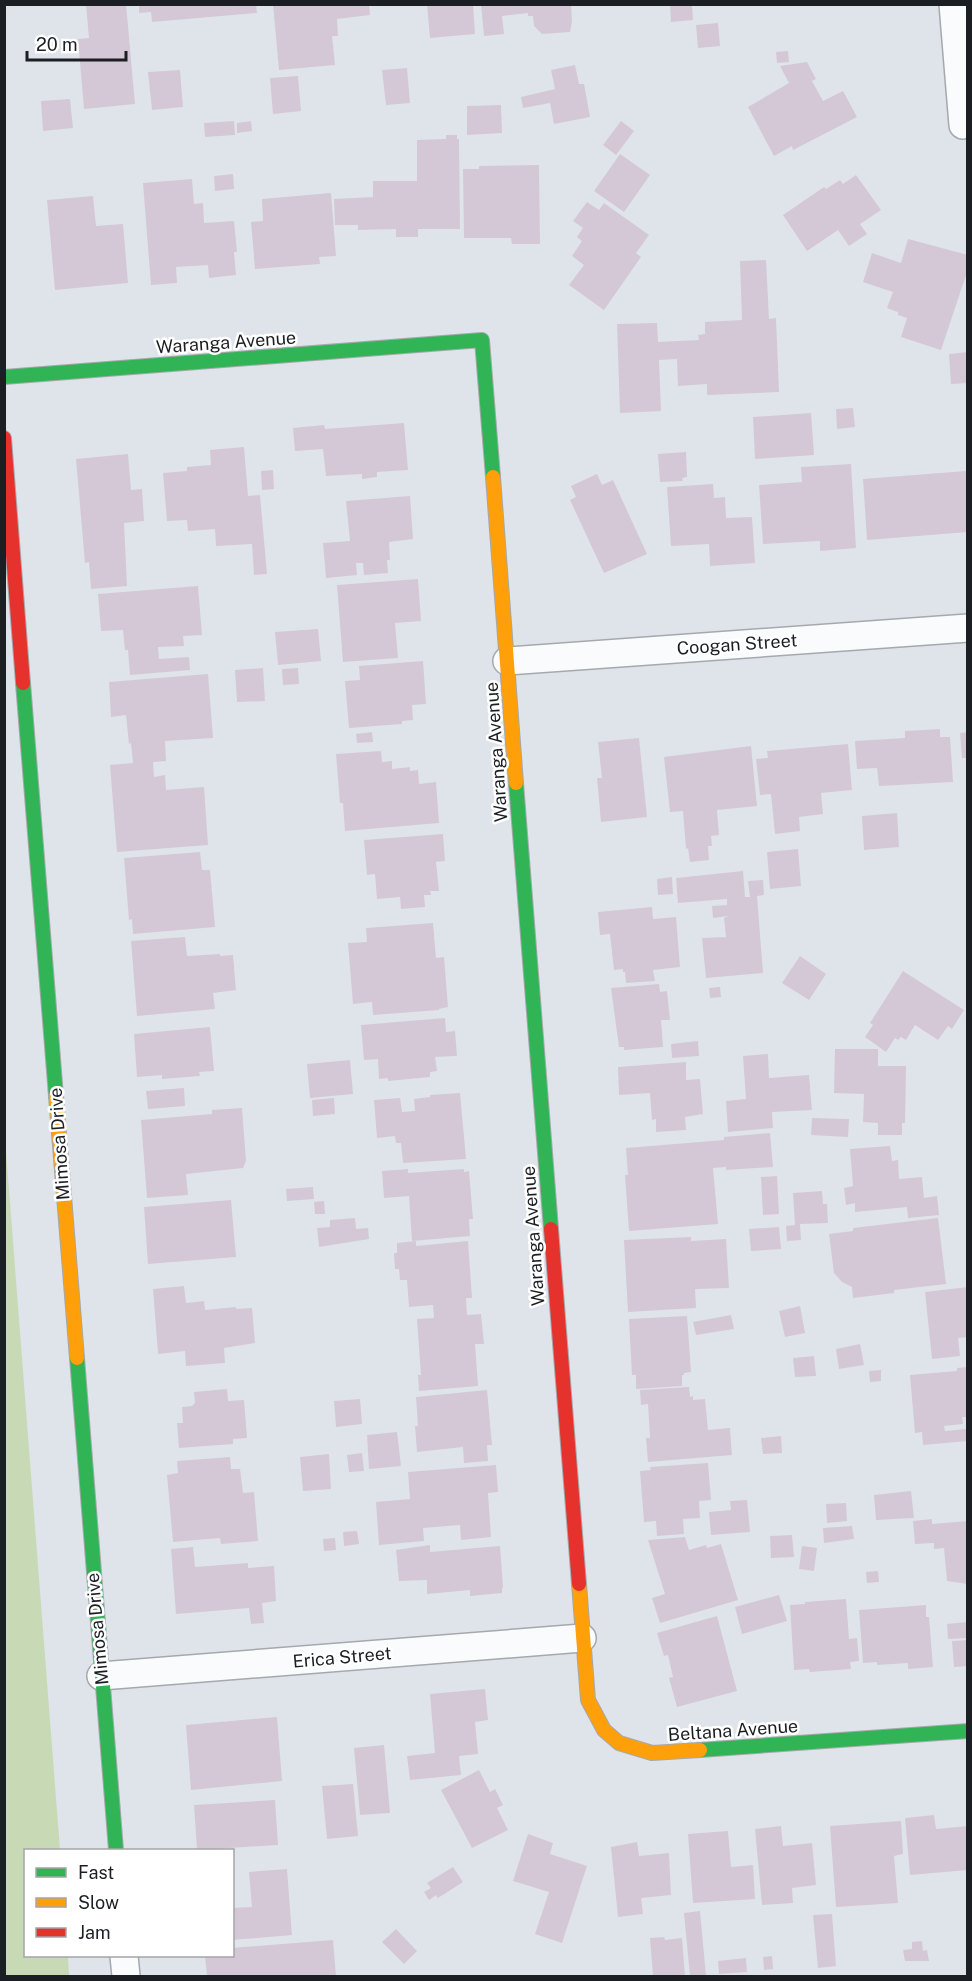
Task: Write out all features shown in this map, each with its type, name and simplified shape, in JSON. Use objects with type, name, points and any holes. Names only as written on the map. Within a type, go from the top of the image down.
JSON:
[{"type":"street","points":[[953,4],[963,125]]},
{"type":"street","name":"Waranga Avenue","points":[[4,377],[482,340],[582,1638]]},
{"type":"street","name":"Mimosa Drive","points":[[4,438],[14,699],[116,1849]]},
{"type":"street","name":"Coogan Street","points":[[507,661],[968,628]]},
{"type":"street","name":"Erica Street","points":[[101,1676],[582,1638]]},
{"type":"street","name":"Beltana Avenue","points":[[582,1638],[588,1700],[593,1714],[617,1742],[632,1750],[652,1754],[968,1731]]},
{"type":"street","points":[[124,1957],[126,1977]]},
{"type":"green space","points":[[4,1125],[60,1849],[24,1849],[24,1957],[68,1957],[69,1976],[5,1976]]},
{"type":"building","points":[[126,4],[135,104],[84,109],[78,39],[89,38],[86,5]]},
{"type":"building","points":[[139,4],[256,4],[257,13],[152,22],[151,12],[139,13]]},
{"type":"building","points":[[273,4],[369,4],[370,15],[337,19],[338,36],[332,36],[335,65],[279,70]]},
{"type":"building","points":[[427,4],[473,4],[475,34],[430,38]]},
{"type":"building","points":[[481,4],[571,4],[570,32],[542,34],[534,26],[533,16],[528,16],[528,13],[502,16],[504,34],[484,36]]},
{"type":"building","points":[[670,4],[692,4],[693,20],[671,22]]},
{"type":"building","points":[[718,23],[720,46],[698,48],[696,25]]},
{"type":"building","points":[[788,51],[789,62],[777,63],[776,52]]},
{"type":"building","points":[[807,62],[816,79],[812,81],[823,101],[843,91],[857,117],[793,150],[792,146],[774,156],[748,107],[789,83],[780,66]]},
{"type":"building","points":[[575,65],[579,84],[584,84],[590,117],[554,124],[550,103],[523,108],[521,97],[555,89],[551,70]]},
{"type":"building","points":[[407,68],[410,103],[386,105],[382,70]]},
{"type":"building","points":[[180,70],[183,107],[152,110],[148,72]]},
{"type":"building","points":[[298,76],[301,111],[273,114],[270,78]]},
{"type":"building","points":[[70,99],[73,128],[43,131],[41,101]]},
{"type":"building","points":[[501,105],[502,133],[467,135],[467,106]]},
{"type":"building","points":[[234,121],[235,135],[205,137],[204,123]]},
{"type":"building","points":[[251,121],[252,131],[237,133],[237,123]]},
{"type":"building","points":[[621,121],[634,131],[616,155],[603,145]]},
{"type":"building","points":[[446,135],[457,135],[459,139],[460,229],[418,229],[418,237],[396,237],[396,229],[358,230],[358,225],[335,225],[334,199],[373,197],[373,181],[417,181],[417,140],[446,139]]},
{"type":"building","points":[[620,154],[650,175],[624,212],[594,191]]},
{"type":"building","points":[[539,165],[540,244],[512,244],[511,238],[464,238],[463,169],[479,169],[479,166]]},
{"type":"building","points":[[233,174],[234,189],[215,191],[214,176]]},
{"type":"building","points":[[856,175],[881,210],[860,224],[867,234],[849,246],[838,230],[807,251],[783,215],[824,187],[826,189],[840,180],[843,184]]},
{"type":"building","points":[[192,179],[194,204],[203,203],[204,223],[234,221],[237,252],[234,252],[236,275],[209,278],[208,265],[176,267],[177,283],[151,285],[143,183]]},
{"type":"building","points":[[331,193],[336,256],[319,257],[320,264],[255,269],[251,222],[263,221],[262,199]]},
{"type":"building","points":[[93,196],[96,226],[123,224],[128,283],[55,290],[47,200]]},
{"type":"building","points":[[587,202],[599,210],[604,203],[649,235],[636,253],[641,257],[604,310],[569,285],[584,265],[572,256],[582,241],[577,237],[583,228],[573,221]]},
{"type":"building","points":[[908,239],[968,255],[968,269],[941,350],[901,337],[907,318],[887,308],[893,292],[863,282],[872,253],[901,263]]},
{"type":"building","points":[[766,260],[769,319],[776,318],[779,392],[707,395],[707,384],[678,386],[677,359],[659,360],[661,411],[620,413],[617,324],[657,323],[658,342],[699,340],[698,335],[705,334],[705,322],[742,320],[740,261]]},
{"type":"building","points":[[968,352],[968,383],[951,384],[949,354]]},
{"type":"building","points":[[853,408],[855,427],[837,429],[836,409]]},
{"type":"building","points":[[811,413],[814,455],[755,459],[753,417]]},
{"type":"building","points":[[404,423],[408,470],[377,472],[377,477],[362,479],[362,474],[326,476],[323,449],[295,451],[293,428],[324,425],[325,429]]},
{"type":"building","points":[[244,447],[248,496],[260,495],[267,574],[254,575],[252,544],[216,546],[215,529],[188,531],[187,520],[167,521],[163,473],[187,471],[187,467],[211,465],[210,450]]},
{"type":"building","points":[[686,452],[687,477],[682,478],[683,481],[660,482],[658,454]]},
{"type":"building","points":[[128,454],[131,490],[142,489],[144,521],[124,523],[127,586],[91,589],[89,562],[85,563],[76,459]]},
{"type":"building","points":[[851,464],[856,548],[820,551],[820,541],[763,544],[759,485],[802,482],[801,467]]},
{"type":"building","points":[[273,470],[274,489],[262,490],[261,471]]},
{"type":"building","points":[[966,471],[968,532],[867,540],[863,479]]},
{"type":"building","points":[[597,474],[602,485],[613,480],[647,554],[604,573],[570,500],[576,497],[571,486]]},
{"type":"building","points":[[713,484],[714,498],[725,497],[726,518],[752,517],[755,563],[710,566],[709,544],[671,546],[667,487]]},
{"type":"building","points":[[410,496],[413,539],[389,542],[388,573],[364,575],[363,563],[356,563],[357,575],[326,578],[323,543],[350,541],[346,501]]},
{"type":"building","points":[[418,579],[421,621],[395,623],[398,658],[343,662],[337,585]]},
{"type":"building","points":[[198,586],[202,635],[183,636],[184,646],[158,647],[159,659],[189,657],[190,670],[130,675],[128,650],[125,650],[123,630],[101,631],[98,594]]},
{"type":"building","points":[[318,629],[321,661],[278,665],[275,632]]},
{"type":"building","points":[[423,661],[426,704],[412,705],[413,720],[402,721],[402,724],[349,728],[345,681],[360,680],[359,666]]},
{"type":"building","points":[[263,668],[265,701],[237,702],[235,670]]},
{"type":"building","points":[[298,668],[299,684],[283,685],[282,669]]},
{"type":"building","points":[[208,674],[213,738],[165,741],[166,761],[153,762],[154,777],[165,775],[166,790],[204,787],[208,845],[117,852],[110,765],[133,763],[126,715],[111,717],[109,682]]},
{"type":"building","points":[[940,729],[940,737],[950,737],[953,782],[879,786],[877,768],[857,769],[855,741],[905,738],[905,731]]},
{"type":"building","points":[[372,732],[373,742],[357,743],[356,734]]},
{"type":"building","points":[[968,732],[968,758],[962,758],[960,733]]},
{"type":"building","points":[[639,738],[647,817],[601,822],[597,778],[602,778],[598,742]]},
{"type":"building","points":[[848,744],[852,790],[821,793],[823,814],[799,817],[800,831],[775,834],[771,794],[760,795],[756,759],[768,758],[767,751]]},
{"type":"building","points":[[751,746],[757,806],[717,810],[719,835],[711,836],[712,846],[708,846],[709,860],[690,862],[688,848],[686,849],[683,811],[670,812],[664,757]]},
{"type":"building","points":[[381,751],[382,762],[392,761],[392,769],[410,767],[410,771],[418,770],[419,784],[436,782],[439,823],[345,831],[336,754]]},
{"type":"building","points":[[897,813],[899,847],[864,850],[862,816]]},
{"type":"building","points":[[443,834],[445,861],[436,862],[439,891],[430,891],[431,895],[424,895],[425,907],[401,909],[400,897],[377,899],[375,874],[367,875],[364,840]]},
{"type":"building","points":[[798,849],[801,886],[770,889],[767,852]]},
{"type":"building","points":[[200,852],[202,870],[210,870],[215,927],[133,934],[132,919],[129,920],[124,858]]},
{"type":"building","points":[[743,871],[745,897],[750,897],[748,881],[763,880],[764,895],[757,896],[763,973],[706,978],[702,938],[726,937],[724,918],[728,916],[713,918],[712,906],[727,905],[727,899],[678,903],[676,878]]},
{"type":"building","points":[[672,877],[673,894],[658,895],[657,879]]},
{"type":"building","points":[[652,907],[653,919],[676,917],[680,967],[653,970],[655,981],[626,983],[623,969],[614,970],[610,934],[600,935],[598,912]]},
{"type":"building","points":[[433,923],[436,958],[444,957],[448,1007],[439,1010],[373,1015],[372,1002],[353,1004],[348,943],[367,942],[366,928]]},
{"type":"building","points":[[185,937],[187,956],[233,955],[236,990],[213,993],[215,1009],[137,1016],[131,941]]},
{"type":"building","points":[[800,956],[826,974],[809,1000],[782,983]]},
{"type":"building","points":[[903,971],[964,1010],[952,1029],[948,1026],[938,1040],[915,1025],[906,1040],[901,1037],[898,1040],[895,1038],[886,1052],[865,1037],[873,1025],[870,1023]]},
{"type":"building","points":[[659,984],[660,992],[667,991],[670,1020],[661,1020],[663,1047],[624,1050],[624,1047],[619,1047],[611,988]]},
{"type":"building","points":[[720,987],[721,997],[710,998],[709,988]]},
{"type":"building","points":[[445,1018],[446,1032],[455,1031],[457,1056],[435,1057],[437,1071],[430,1072],[430,1077],[388,1081],[388,1078],[379,1079],[378,1059],[364,1060],[361,1025]]},
{"type":"building","points":[[210,1027],[214,1071],[199,1072],[200,1076],[162,1079],[162,1075],[137,1077],[134,1034]]},
{"type":"building","points":[[698,1041],[699,1056],[672,1058],[671,1044]]},
{"type":"building","points":[[835,1049],[878,1049],[878,1066],[906,1066],[905,1123],[902,1123],[902,1135],[878,1135],[878,1123],[863,1122],[864,1094],[834,1093]]},
{"type":"building","points":[[768,1054],[769,1078],[809,1075],[812,1110],[772,1112],[773,1128],[728,1132],[726,1101],[746,1099],[743,1056]]},
{"type":"building","points":[[350,1060],[353,1094],[310,1098],[307,1064]]},
{"type":"building","points":[[686,1062],[686,1080],[700,1079],[703,1114],[685,1117],[686,1130],[656,1132],[656,1119],[652,1120],[650,1093],[619,1095],[618,1067]]},
{"type":"building","points":[[184,1088],[185,1106],[148,1109],[146,1091]]},
{"type":"building","points":[[460,1093],[466,1159],[403,1163],[401,1143],[396,1143],[395,1136],[377,1138],[374,1100],[400,1098],[402,1112],[415,1111],[414,1099],[430,1097],[430,1095]]},
{"type":"building","points":[[334,1098],[335,1114],[313,1116],[312,1100]]},
{"type":"building","points":[[242,1108],[246,1161],[243,1168],[186,1174],[188,1195],[147,1198],[141,1120],[212,1114],[212,1110]]},
{"type":"building","points":[[812,1118],[849,1119],[848,1137],[811,1135]]},
{"type":"building","points":[[770,1133],[773,1167],[726,1170],[726,1167],[713,1168],[718,1224],[629,1231],[625,1175],[628,1175],[626,1148],[724,1140],[724,1137]]},
{"type":"building","points":[[890,1146],[892,1161],[898,1160],[899,1179],[922,1177],[924,1198],[937,1196],[939,1215],[908,1218],[907,1207],[855,1212],[855,1203],[846,1205],[844,1188],[853,1186],[850,1149]]},
{"type":"building","points":[[408,1169],[408,1173],[464,1169],[464,1172],[469,1171],[473,1219],[469,1219],[470,1236],[412,1241],[409,1196],[384,1198],[382,1171]]},
{"type":"building","points":[[777,1176],[779,1214],[763,1215],[761,1177]]},
{"type":"building","points":[[313,1187],[314,1199],[287,1201],[286,1189]]},
{"type":"building","points":[[822,1191],[823,1204],[827,1204],[828,1223],[800,1224],[801,1240],[787,1241],[786,1226],[795,1225],[793,1193]]},
{"type":"building","points":[[231,1200],[236,1257],[148,1264],[144,1207]]},
{"type":"building","points":[[324,1201],[325,1214],[315,1214],[314,1202]]},
{"type":"building","points":[[355,1218],[356,1229],[368,1228],[369,1239],[319,1247],[317,1228],[330,1227],[330,1220]]},
{"type":"building","points":[[938,1218],[946,1284],[894,1290],[894,1293],[853,1298],[852,1287],[842,1282],[834,1273],[829,1234],[853,1231],[853,1228]]},
{"type":"building","points":[[779,1227],[781,1249],[751,1251],[749,1229]]},
{"type":"building","points":[[691,1237],[691,1241],[726,1239],[729,1288],[695,1289],[696,1308],[628,1312],[624,1240]]},
{"type":"building","points":[[416,1241],[416,1246],[468,1241],[472,1298],[466,1298],[467,1315],[481,1314],[484,1344],[475,1344],[478,1386],[419,1391],[418,1375],[421,1375],[417,1319],[434,1318],[433,1305],[409,1307],[407,1280],[400,1280],[399,1269],[395,1269],[394,1253],[397,1253],[397,1243]]},
{"type":"building","points":[[184,1286],[186,1303],[204,1301],[205,1310],[252,1308],[255,1343],[224,1348],[225,1363],[186,1366],[185,1351],[158,1354],[153,1289]]},
{"type":"building","points":[[968,1287],[968,1337],[958,1338],[960,1356],[932,1359],[925,1292]]},
{"type":"building","points":[[800,1306],[805,1333],[785,1337],[779,1311]]},
{"type":"building","points":[[731,1315],[734,1329],[696,1335],[693,1322]]},
{"type":"building","points":[[687,1316],[691,1372],[682,1375],[682,1386],[636,1389],[636,1375],[632,1375],[629,1319]]},
{"type":"building","points":[[860,1344],[864,1365],[839,1369],[836,1349]]},
{"type":"building","points":[[814,1356],[816,1376],[795,1377],[793,1358]]},
{"type":"building","points":[[968,1367],[968,1417],[962,1417],[963,1424],[944,1426],[945,1431],[966,1429],[968,1441],[923,1445],[922,1432],[915,1433],[910,1375],[957,1371],[957,1368]]},
{"type":"building","points":[[881,1370],[881,1381],[870,1382],[869,1371]]},
{"type":"building","points":[[689,1387],[690,1397],[693,1396],[693,1400],[705,1399],[708,1430],[730,1428],[732,1455],[648,1462],[646,1438],[650,1438],[648,1404],[641,1405],[640,1390]]},
{"type":"building","points":[[227,1389],[228,1401],[244,1400],[247,1438],[233,1439],[233,1444],[179,1448],[177,1423],[183,1423],[182,1407],[192,1406],[195,1403],[194,1392]]},
{"type":"building","points":[[487,1390],[492,1445],[487,1445],[488,1461],[464,1463],[463,1447],[417,1452],[416,1397]]},
{"type":"building","points":[[360,1399],[362,1424],[336,1427],[334,1401]]},
{"type":"building","points":[[397,1432],[401,1466],[369,1469],[367,1435]]},
{"type":"building","points":[[781,1436],[782,1453],[763,1454],[761,1438]]},
{"type":"building","points":[[362,1453],[364,1471],[349,1472],[347,1455]]},
{"type":"building","points":[[329,1454],[331,1489],[303,1491],[300,1457]]},
{"type":"building","points":[[230,1457],[231,1469],[240,1469],[243,1493],[254,1492],[258,1541],[221,1544],[220,1538],[173,1542],[167,1475],[178,1473],[177,1461]]},
{"type":"building","points":[[708,1463],[711,1500],[699,1501],[700,1518],[683,1519],[684,1534],[657,1536],[656,1521],[644,1522],[640,1471],[651,1470],[650,1467]]},
{"type":"building","points":[[496,1465],[498,1492],[488,1493],[491,1537],[461,1540],[460,1525],[423,1528],[424,1541],[379,1545],[376,1502],[410,1499],[408,1472]]},
{"type":"building","points":[[911,1491],[914,1518],[876,1520],[874,1495]]},
{"type":"building","points":[[747,1500],[750,1532],[711,1535],[709,1512],[731,1510],[730,1501]]},
{"type":"building","points":[[846,1503],[847,1521],[827,1523],[826,1504]]},
{"type":"building","points":[[932,1519],[932,1524],[968,1521],[968,1584],[947,1581],[944,1548],[934,1549],[934,1543],[915,1544],[913,1521]]},
{"type":"building","points":[[852,1526],[854,1539],[824,1543],[823,1528]]},
{"type":"building","points":[[357,1531],[359,1544],[344,1546],[343,1532]]},
{"type":"building","points":[[792,1535],[794,1557],[771,1558],[770,1536]]},
{"type":"building","points":[[685,1537],[689,1550],[721,1544],[738,1600],[660,1623],[652,1598],[665,1594],[648,1540]]},
{"type":"building","points":[[335,1538],[336,1550],[324,1551],[323,1539]]},
{"type":"building","points":[[430,1545],[430,1552],[500,1546],[502,1593],[470,1596],[470,1590],[427,1594],[427,1580],[399,1581],[396,1550]]},
{"type":"building","points":[[802,1546],[817,1548],[814,1571],[799,1569]]},
{"type":"building","points":[[193,1547],[195,1567],[248,1563],[248,1568],[274,1566],[276,1601],[262,1603],[264,1623],[251,1624],[249,1608],[176,1614],[171,1549]]},
{"type":"building","points":[[878,1571],[879,1582],[867,1583],[866,1572]]},
{"type":"building","points":[[779,1595],[787,1621],[742,1634],[735,1607]]},
{"type":"building","points":[[846,1599],[849,1639],[857,1638],[859,1661],[850,1662],[851,1669],[810,1672],[809,1669],[794,1670],[790,1605]]},
{"type":"building","points":[[926,1605],[933,1667],[908,1669],[908,1663],[877,1665],[877,1662],[863,1663],[859,1610]]},
{"type":"building","points":[[717,1616],[737,1691],[677,1707],[669,1678],[673,1677],[668,1655],[664,1656],[657,1633]]},
{"type":"building","points":[[968,1622],[968,1638],[948,1639],[947,1624]]},
{"type":"building","points":[[968,1640],[968,1666],[954,1667],[952,1641]]},
{"type":"building","points":[[485,1689],[488,1720],[475,1722],[478,1754],[459,1756],[461,1775],[410,1780],[407,1756],[435,1753],[430,1694]]},
{"type":"building","points":[[277,1717],[282,1781],[191,1790],[186,1725]]},
{"type":"building","points":[[384,1745],[390,1813],[360,1815],[354,1748]]},
{"type":"building","points":[[479,1770],[490,1792],[495,1789],[503,1805],[497,1808],[508,1830],[472,1848],[441,1790]]},
{"type":"building","points":[[353,1784],[358,1836],[327,1839],[322,1786]]},
{"type":"building","points":[[275,1800],[278,1845],[197,1849],[194,1805]]},
{"type":"building","points":[[934,1815],[936,1829],[968,1826],[968,1870],[910,1875],[905,1818]]},
{"type":"building","points":[[901,1821],[903,1854],[894,1856],[898,1903],[836,1907],[830,1826]]},
{"type":"building","points":[[781,1826],[783,1846],[812,1843],[816,1885],[792,1888],[793,1903],[762,1905],[755,1829]]},
{"type":"building","points":[[728,1831],[731,1867],[753,1865],[755,1899],[693,1903],[688,1834]]},
{"type":"building","points":[[528,1834],[553,1843],[550,1854],[587,1866],[562,1943],[535,1934],[549,1892],[513,1881]]},
{"type":"building","points":[[637,1842],[639,1856],[669,1853],[671,1895],[641,1898],[643,1914],[618,1917],[611,1847]]},
{"type":"building","points":[[453,1867],[463,1882],[438,1898],[436,1895],[429,1900],[424,1892],[431,1888],[427,1883]]},
{"type":"building","points":[[287,1869],[292,1935],[234,1940],[234,1908],[252,1907],[249,1872]]},
{"type":"building","points":[[700,1911],[706,1976],[690,1976],[684,1913]]},
{"type":"building","points":[[832,1914],[836,1966],[818,1968],[813,1915]]},
{"type":"building","points":[[396,1929],[417,1951],[404,1964],[382,1942]]},
{"type":"building","points":[[664,1937],[665,1940],[682,1938],[685,1976],[653,1976],[650,1938]]},
{"type":"building","points":[[333,1940],[336,1976],[207,1976],[205,1957],[234,1957],[234,1948]]},
{"type":"building","points":[[922,1941],[923,1951],[927,1950],[929,1961],[905,1961],[903,1950],[912,1949],[912,1942]]},
{"type":"building","points":[[772,1956],[773,1969],[764,1970],[763,1957]]},
{"type":"building","points":[[746,1958],[747,1972],[719,1974],[718,1961]]},
{"type":"traffic: fast","points":[[4,377],[482,340],[493,477]]},
{"type":"traffic: fast","points":[[23,683],[56,1096]]},
{"type":"traffic: fast","points":[[516,783],[551,1229]]},
{"type":"traffic: fast","points":[[77,1358],[116,1849]]},
{"type":"traffic: fast","points":[[700,1750],[968,1731]]},
{"type":"traffic: slow","points":[[493,477],[516,783]]},
{"type":"traffic: slow","points":[[56,1096],[77,1358]]},
{"type":"traffic: slow","points":[[579,1584],[588,1700],[604,1730],[619,1743],[652,1753],[700,1750]]},
{"type":"traffic: jam","points":[[4,438],[23,683]]},
{"type":"traffic: jam","points":[[551,1229],[579,1584]]}]
